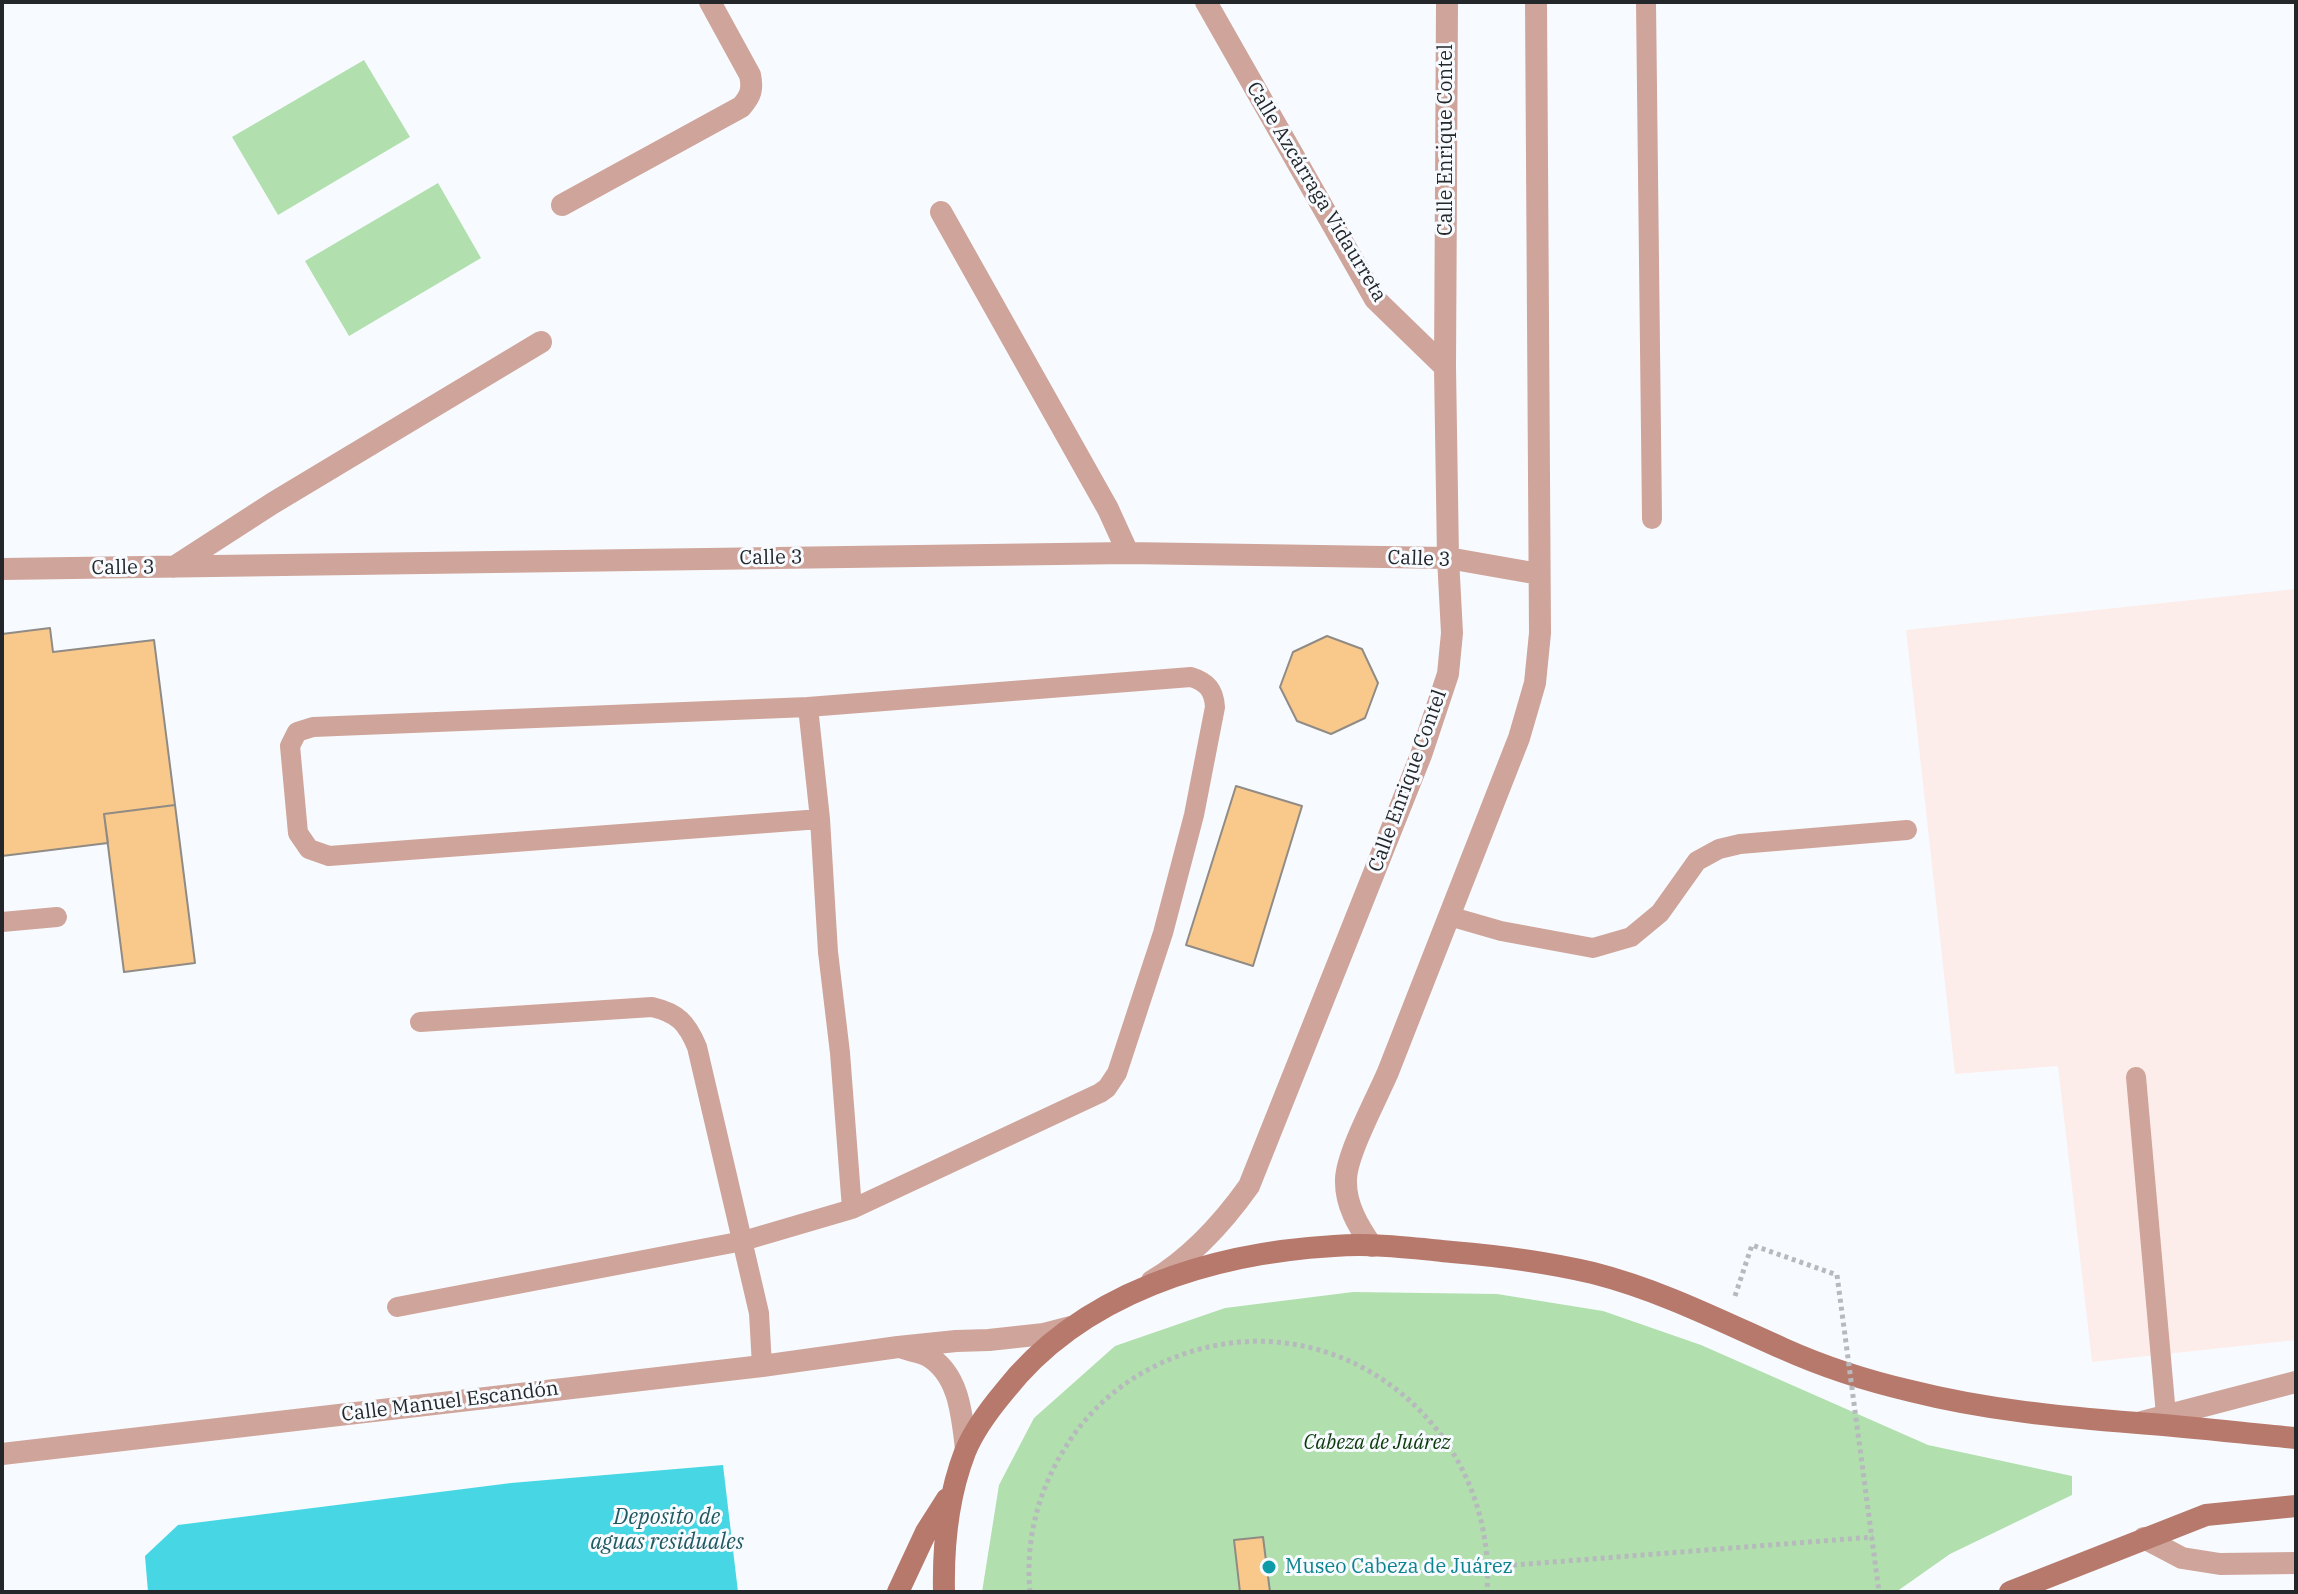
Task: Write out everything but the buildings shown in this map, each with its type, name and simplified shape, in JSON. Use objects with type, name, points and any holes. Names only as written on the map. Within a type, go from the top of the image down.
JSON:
[{"type":"main road","points":[[944,1592],[946,1529],[966,1449],[987,1413],[1014,1379],[1071,1327],[1134,1292],[1179,1274],[1276,1251],[1335,1245],[1395,1246],[1548,1263],[1640,1287],[1849,1374],[1913,1392],[2024,1413],[2296,1438]]},
{"type":"main road","points":[[898,1592],[926,1532],[954,1488]]},
{"type":"main road","points":[[2010,1592],[2206,1515],[2296,1506]]},
{"type":"street","points":[[562,205],[741,107],[749,99],[753,87],[750,75],[710,2]]},
{"type":"street","name":"Calle Azcárraga Vidaurreta","points":[[1206,2],[1375,299],[1445,367]]},
{"type":"street","name":"Calle Enrique Contel","points":[[1134,1292],[1190,1254],[1214,1231],[1249,1186],[1421,755],[1448,674],[1452,633],[1445,367],[1447,2]]},
{"type":"street","points":[[1372,1246],[1352,1213],[1346,1177],[1351,1159],[1519,738],[1535,683],[1540,633],[1541,502],[1536,2]]},
{"type":"street","points":[[941,212],[1108,509],[1128,553]]},
{"type":"street","points":[[173,567],[273,503],[541,342]]},
{"type":"street","name":"Calle 3","points":[[2,569],[1128,553],[1448,558],[1539,574]]},
{"type":"street","name":"Calle Manuel Escandón","points":[[2,1454],[762,1366],[898,1347],[1044,1334],[1071,1327]]},
{"type":"street","points":[[898,1347],[928,1356],[951,1382],[960,1404],[966,1449]]},
{"type":"street","points":[[2137,1423],[2296,1382]]},
{"type":"street","points":[[2144,1538],[2182,1558],[2220,1564],[2296,1563]]},
{"type":"lane","points":[[1646,2],[1652,519]]},
{"type":"lane","points":[[397,1307],[743,1241],[852,1209],[1093,1098],[1107,1088],[1117,1073],[1163,933],[1194,815],[1215,707],[1214,696],[1209,686],[1191,677],[808,707],[305,728],[297,732],[290,746],[298,833],[309,849],[329,856],[820,819]]},
{"type":"lane","points":[[808,707],[852,1209]]},
{"type":"lane","points":[[1449,916],[1501,931],[1593,948],[1631,937],[1660,913],[1697,861],[1719,849],[1740,844],[1907,830]]},
{"type":"lane","points":[[2,922],[57,917]]},
{"type":"lane","points":[[420,1022],[652,1007],[668,1010],[681,1019],[697,1047],[743,1241],[759,1313],[762,1366]]},
{"type":"lane","points":[[2136,1077],[2166,1415]]},
{"type":"path","points":[[1727,1322],[1752,1245],[1837,1275],[1879,1592]]},
{"type":"path","points":[[1030,1592],[1031,1537],[1039,1500],[1054,1465],[1074,1433],[1099,1405],[1128,1380],[1162,1362],[1197,1349],[1234,1342],[1272,1341],[1310,1347],[1346,1359],[1380,1376],[1410,1399],[1437,1427],[1474,1493],[1484,1529],[1489,1567],[1487,1592]]},
{"type":"path","points":[[1489,1567],[1873,1537]]},
{"type":"shaded area","points":[[2296,589],[2296,1340],[2092,1362],[2058,1066],[1955,1074],[1906,630]]},
{"type":"green space","points":[[364,60],[410,137],[278,215],[232,137]]},
{"type":"green space","points":[[438,183],[481,258],[349,336],[305,261]]},
{"type":"green space","name":"Cabeza de Juárez","points":[[1353,1292],[1497,1294],[1603,1311],[1701,1345],[1928,1445],[2072,1476],[2072,1495],[1950,1554],[1896,1592],[982,1592],[999,1485],[1034,1418],[1115,1346],[1225,1308]]},
{"type":"water","name":"Deposito de aguas residuales","points":[[723,1465],[738,1592],[148,1592],[145,1556],[178,1525],[511,1483]]},
{"type":"place","name":"Museo Cabeza de Juárez","points":[[1269,1567]]}]
